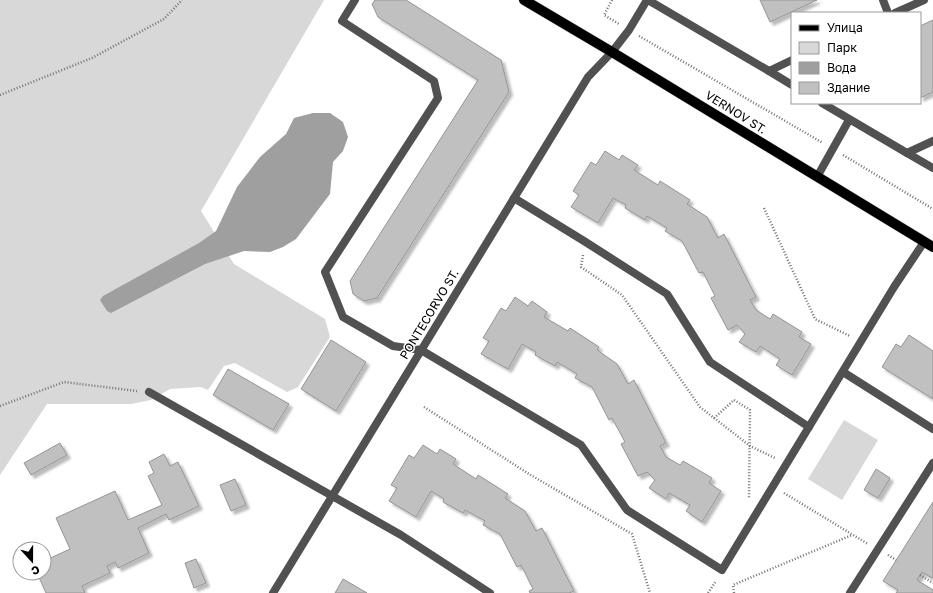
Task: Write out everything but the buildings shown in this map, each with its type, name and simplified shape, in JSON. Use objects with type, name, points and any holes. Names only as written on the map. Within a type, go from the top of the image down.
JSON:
[{"type":"main road","name":"VERNOV ST.","points":[[524,0],[929,245]]},
{"type":"street","points":[[355,0],[342,21],[434,81],[438,98],[324,272],[343,316],[393,346],[421,350],[581,444],[627,510],[722,570],[774,487],[894,287],[929,245]]},
{"type":"street","points":[[648,0],[791,84]]},
{"type":"street","name":"PONTECORVO ST.","points":[[273,593],[588,77],[612,52],[629,30],[648,0]]},
{"type":"street","points":[[883,0],[888,12]]},
{"type":"street","points":[[897,12],[924,0]]},
{"type":"street","points":[[769,71],[791,60]]},
{"type":"street","points":[[824,104],[933,168]]},
{"type":"street","points":[[817,177],[849,120]]},
{"type":"street","points":[[907,153],[933,141]]},
{"type":"street","points":[[514,198],[667,294],[710,362],[809,427]]},
{"type":"street","points":[[843,372],[933,429]]},
{"type":"street","points":[[149,392],[401,536],[490,593]]},
{"type":"street","points":[[850,593],[933,463]]},
{"type":"path","points":[[0,95],[92,58],[164,18],[182,0]]},
{"type":"path","points":[[612,0],[604,15],[933,210]]},
{"type":"path","points":[[764,208],[815,319],[852,337]]},
{"type":"path","points":[[584,241],[581,267],[622,295],[700,407],[750,446],[776,458]]},
{"type":"path","points":[[0,406],[64,382],[149,392]]},
{"type":"path","points":[[714,418],[734,400],[750,410],[749,500]]},
{"type":"path","points":[[424,407],[529,474],[632,534],[650,593]]},
{"type":"path","points":[[774,487],[866,542]]},
{"type":"path","points":[[734,593],[733,585],[852,535]]},
{"type":"path","points":[[920,574],[933,583]]},
{"type":"green space","points":[[0,0],[324,0],[201,211],[234,264],[325,319],[330,337],[298,387],[287,392],[235,363],[224,366],[208,390],[201,387],[170,389],[151,400],[131,404],[47,404],[0,475]]},
{"type":"green space","points":[[844,420],[878,440],[842,500],[808,479]]},
{"type":"water","points":[[313,113],[330,113],[343,122],[348,137],[343,151],[333,162],[330,194],[296,239],[283,247],[270,252],[244,251],[205,264],[111,313],[107,311],[100,300],[103,296],[199,243],[216,231],[237,187],[260,157],[286,134],[294,118]]}]
